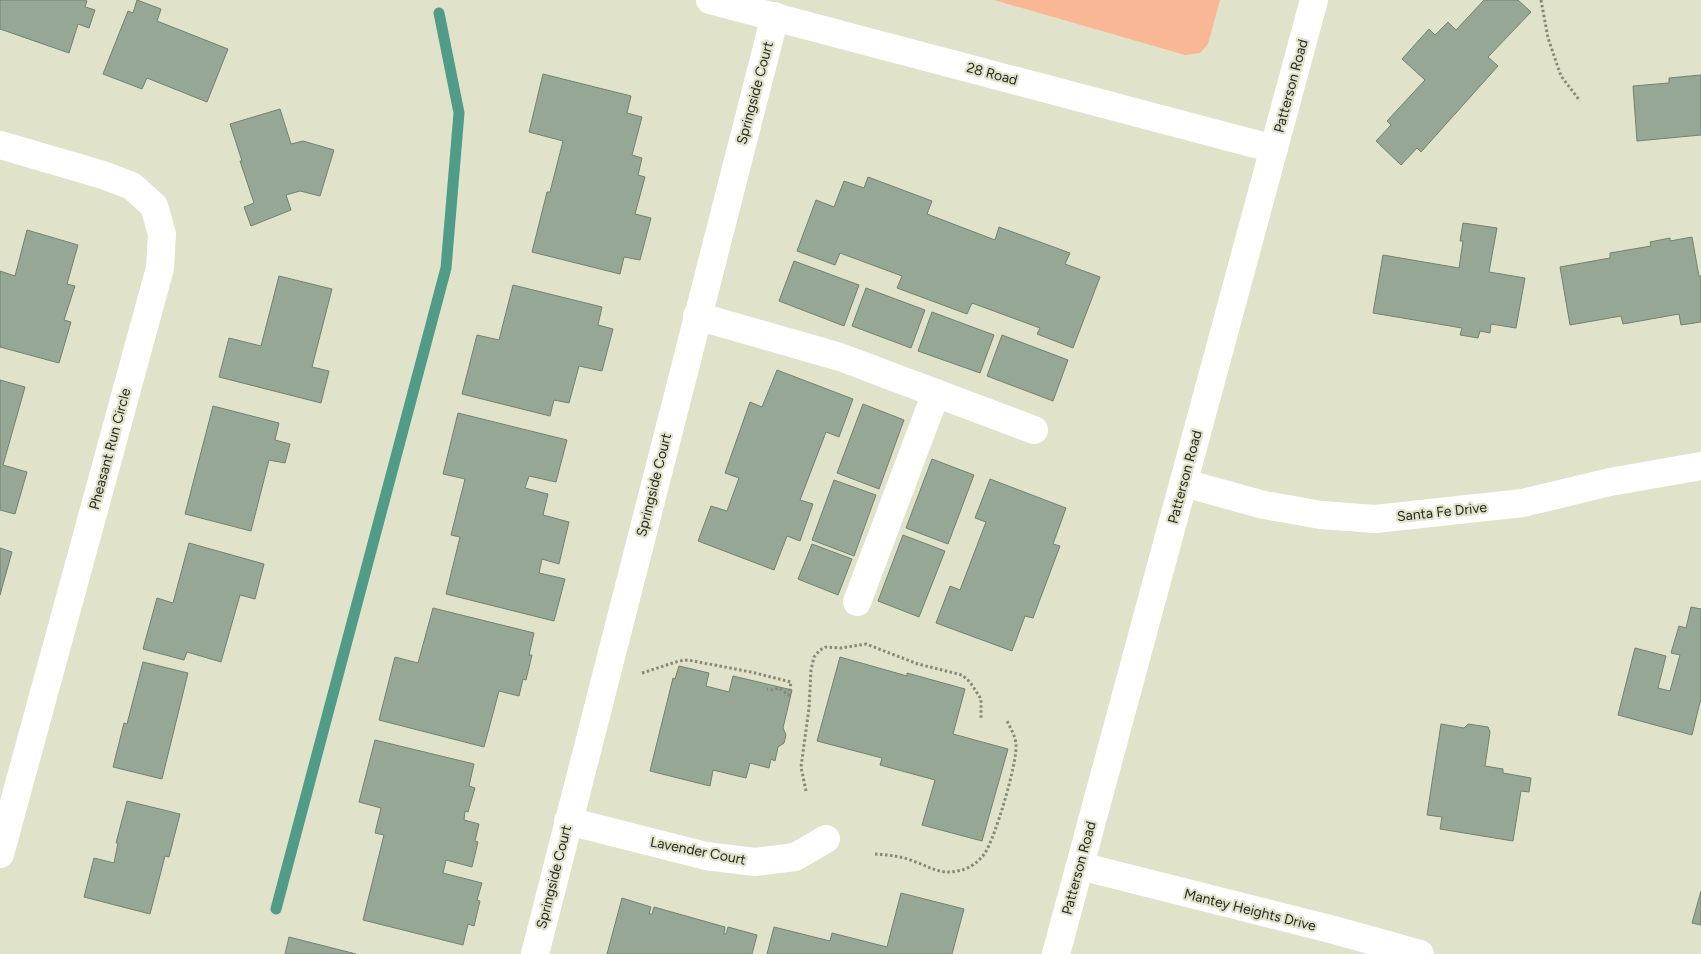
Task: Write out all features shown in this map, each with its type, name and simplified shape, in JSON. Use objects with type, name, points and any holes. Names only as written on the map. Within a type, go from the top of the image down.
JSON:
[{"type":"street","name":"28 Road","points":[[710,0],[1274,149]]},
{"type":"street","name":"Patterson Road","points":[[1056,954],[1314,0]]},
{"type":"street","name":"Springside Court","points":[[535,954],[775,16]]},
{"type":"street","name":"Pheasant Run Circle","points":[[0,145],[102,174],[132,186],[154,206],[162,234],[160,268],[0,854]]},
{"type":"street","points":[[697,316],[840,357],[1034,430]]},
{"type":"street","points":[[857,602],[936,394]]},
{"type":"street","name":"Santa Fe Drive","points":[[1184,483],[1283,508],[1321,515],[1375,519],[1523,503],[1610,482],[1701,466]]},
{"type":"street","name":"Lavender Court","points":[[568,821],[706,856],[755,862],[795,857],[826,839]]},
{"type":"street","name":"Mantey Heights Drive","points":[[1080,866],[1334,930],[1420,954]]},
{"type":"path","points":[[1541,0],[1548,38],[1561,76],[1580,101]]},
{"type":"path","points":[[806,791],[801,767],[809,708],[811,670],[814,657],[820,650],[826,647],[841,648],[866,644],[918,664],[962,675],[970,682],[981,699],[981,718]]},
{"type":"path","points":[[634,677],[648,670],[688,660],[792,682],[789,695],[779,688],[772,690],[767,688]]},
{"type":"path","points":[[875,854],[902,857],[934,870],[947,873],[968,868],[978,861],[991,840],[1014,762],[1016,747],[1007,721]]},
{"type":"shaded area","points":[[994,0],[1220,0],[1208,44],[1200,53],[1185,55]]},
{"type":"building","points":[[0,0],[85,0],[87,1],[85,7],[95,10],[89,28],[78,24],[69,53],[0,29]]},
{"type":"building","points":[[137,0],[161,9],[157,21],[228,49],[207,102],[147,78],[142,89],[103,74],[128,11],[133,13]]},
{"type":"building","points":[[1484,0],[1518,0],[1531,12],[1488,57],[1498,66],[1421,152],[1417,148],[1401,165],[1376,141],[1391,125],[1387,121],[1425,80],[1402,59],[1429,29],[1435,35],[1448,22],[1456,30]]},
{"type":"building","points":[[543,74],[631,96],[627,113],[642,117],[632,155],[642,158],[638,175],[645,177],[635,214],[651,218],[640,260],[624,257],[620,274],[532,252],[547,192],[550,192],[563,141],[529,132]]},
{"type":"building","points":[[1701,75],[1701,135],[1637,141],[1633,86],[1669,83],[1669,78]]},
{"type":"building","points":[[280,109],[291,144],[303,141],[334,150],[320,196],[300,191],[286,195],[291,210],[251,226],[244,207],[254,203],[230,124]]},
{"type":"building","points":[[868,177],[932,201],[927,214],[995,240],[999,227],[1070,253],[1065,264],[1100,277],[1073,348],[1037,334],[1040,328],[972,303],[967,314],[897,288],[902,276],[840,253],[835,265],[797,251],[816,200],[834,207],[844,181],[864,188]]},
{"type":"building","points":[[1463,223],[1497,228],[1489,272],[1525,278],[1516,328],[1491,324],[1490,333],[1480,331],[1478,338],[1460,335],[1462,328],[1373,313],[1383,255],[1459,268],[1463,241],[1460,241]]},
{"type":"building","points":[[27,230],[78,245],[67,284],[75,286],[64,320],[71,322],[59,363],[0,347],[0,271],[15,276]]},
{"type":"building","points":[[1692,237],[1699,276],[1701,276],[1701,322],[1681,325],[1679,314],[1623,324],[1621,316],[1570,325],[1560,267],[1610,258],[1610,253],[1651,246],[1650,242],[1670,238],[1670,241]]},
{"type":"building","points":[[794,261],[859,285],[844,326],[779,301]]},
{"type":"building","points":[[279,276],[332,289],[312,367],[329,371],[321,403],[219,377],[229,338],[261,346]]},
{"type":"building","points":[[513,285],[602,307],[598,325],[613,329],[602,371],[579,366],[569,403],[554,400],[550,416],[462,394],[477,335],[499,340]]},
{"type":"building","points":[[866,288],[925,310],[911,348],[852,326]]},
{"type":"building","points":[[932,312],[994,335],[980,373],[918,351]]},
{"type":"building","points":[[1002,335],[1068,360],[1053,401],[987,376]]},
{"type":"building","points":[[777,370],[853,399],[839,437],[826,432],[800,500],[813,504],[800,541],[787,536],[774,570],[698,541],[711,506],[727,511],[739,478],[725,473],[750,402],[762,407]]},
{"type":"building","points":[[0,380],[25,387],[3,465],[27,472],[15,514],[0,510]]},
{"type":"building","points":[[863,404],[904,420],[879,489],[837,473]]},
{"type":"building","points":[[213,406],[279,423],[275,440],[290,444],[285,463],[269,460],[251,531],[185,514]]},
{"type":"building","points":[[458,413],[567,440],[556,482],[529,476],[525,488],[548,494],[543,515],[569,522],[559,564],[542,559],[539,573],[565,579],[554,621],[446,594],[460,537],[451,535],[465,479],[443,474]]},
{"type":"building","points":[[932,459],[974,475],[948,544],[906,528]]},
{"type":"building","points":[[990,479],[1066,508],[1053,544],[1060,546],[1033,618],[1025,616],[1012,651],[936,623],[950,586],[960,590],[986,522],[975,518]]},
{"type":"building","points":[[834,480],[876,495],[854,556],[812,540]]},
{"type":"building","points":[[903,535],[945,551],[919,617],[878,601]]},
{"type":"building","points":[[189,543],[264,564],[255,599],[240,595],[221,662],[187,652],[184,660],[143,649],[157,598],[173,603]]},
{"type":"building","points":[[812,544],[852,559],[838,595],[798,579]]},
{"type":"building","points":[[0,548],[12,552],[0,595]]},
{"type":"building","points":[[1691,607],[1701,609],[1701,702],[1692,735],[1618,715],[1635,648],[1666,656],[1658,688],[1670,691],[1680,655],[1671,653],[1679,626],[1686,628]]},
{"type":"building","points":[[433,608],[534,633],[529,655],[532,655],[526,680],[523,679],[519,696],[499,691],[484,747],[379,720],[395,657],[418,663]]},
{"type":"building","points":[[840,657],[907,676],[907,673],[965,689],[953,734],[1008,749],[982,841],[922,825],[935,780],[880,765],[882,758],[817,741]]},
{"type":"building","points":[[143,662],[188,673],[162,779],[113,767],[124,723],[127,724]]},
{"type":"building","points":[[679,666],[709,673],[706,686],[729,692],[733,676],[792,690],[783,728],[786,735],[784,743],[778,747],[775,761],[771,759],[769,768],[750,763],[746,778],[713,770],[710,786],[650,771],[673,678],[675,679]]},
{"type":"building","points":[[1441,724],[1464,728],[1468,724],[1488,727],[1490,732],[1485,766],[1503,769],[1503,773],[1531,778],[1529,792],[1521,791],[1513,841],[1440,829],[1442,817],[1427,815]]},
{"type":"building","points":[[375,740],[474,764],[469,786],[475,788],[468,812],[465,811],[464,820],[479,824],[475,841],[478,842],[472,867],[446,860],[443,873],[482,883],[477,900],[480,901],[474,926],[468,924],[463,945],[363,920],[384,835],[375,833],[381,808],[359,802]]},
{"type":"building","points":[[127,801],[180,814],[169,857],[165,856],[150,914],[84,897],[94,858],[114,863],[118,843],[116,843]]},
{"type":"building","points":[[1701,891],[1701,925],[1692,923]]},
{"type":"building","points":[[901,893],[964,909],[952,954],[767,954],[774,927],[830,941],[832,933],[887,947]]},
{"type":"building","points":[[622,898],[651,907],[649,914],[652,914],[654,907],[725,927],[724,934],[726,934],[728,927],[757,935],[752,954],[607,954]]},
{"type":"building","points":[[289,937],[356,954],[285,954]]},
{"type":"waterway","points":[[276,909],[446,268],[459,113],[439,13]]}]
